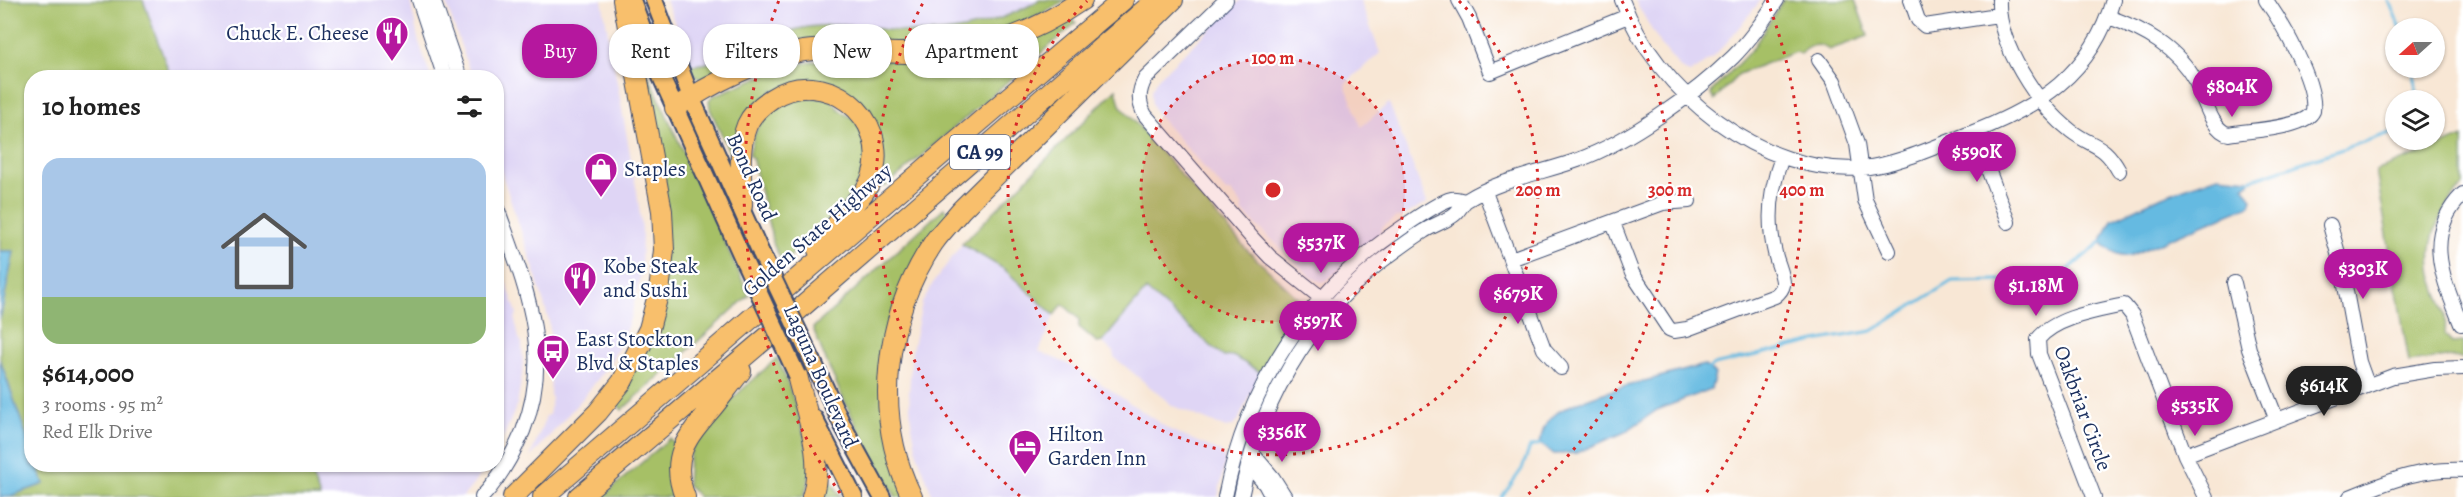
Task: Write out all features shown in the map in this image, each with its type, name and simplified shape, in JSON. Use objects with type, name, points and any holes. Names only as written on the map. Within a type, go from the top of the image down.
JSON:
[{"type":"highway","points":[[513,497],[598,412],[622,382],[649,329],[660,291],[664,250],[662,211],[623,0]]},
{"type":"highway","points":[[683,103],[780,56],[806,50],[914,53],[982,47],[1038,28],[1082,0]]},
{"type":"highway","name":"Golden State Highway","points":[[543,497],[793,284],[935,158],[1123,0]]},
{"type":"highway","name":"CA 99","points":[[579,497],[1156,0]]},
{"type":"highway","points":[[912,497],[893,442],[887,395],[890,354],[899,315],[914,277],[935,242],[961,210],[1173,0]]},
{"type":"highway","points":[[741,206],[741,144],[748,123],[762,105],[781,92],[803,87],[825,89],[846,98],[862,113],[873,133],[876,156],[872,178],[861,197],[846,213],[793,284]]},
{"type":"highway","points":[[685,497],[679,472],[682,448],[694,427],[765,339]]},
{"type":"highway","points":[[797,375],[817,461],[818,472],[812,497]]},
{"type":"main road","name":"Bond Road","points":[[632,0],[657,68],[683,103],[741,206],[842,424],[882,497]]},
{"type":"main road","name":"Bond Road","points":[[654,0],[683,103]]},
{"type":"main road","name":"Laguna Boulevard","points":[[683,103],[745,263],[797,375],[821,434],[854,497]]},
{"type":"street","points":[[419,0],[442,70]]},
{"type":"street","points":[[434,0],[457,70]]},
{"type":"street","points":[[1226,0],[1145,78],[1139,92],[1141,107],[1270,257],[1334,308]]},
{"type":"street","points":[[1459,0],[1469,18],[1490,72],[1628,16]]},
{"type":"street","points":[[1622,0],[1647,50],[1668,77],[1740,138],[1782,157],[1818,166],[1861,168],[1900,160],[1974,132],[2019,113],[2042,99],[2078,67],[2091,50],[2109,17],[2113,0]]},
{"type":"street","points":[[1241,497],[1250,458],[1282,381],[1304,345],[1334,308],[1378,265],[1413,238],[1456,213],[1465,201],[1516,179],[1579,160],[1610,145],[1687,95],[1731,59],[1747,42],[1778,0]]},
{"type":"street","points":[[1911,0],[1918,20],[1925,26],[1998,15]]},
{"type":"street","points":[[1999,0],[1998,15],[2002,31],[2018,65],[2042,99],[2068,129],[2099,146],[2109,155],[2120,171]]},
{"type":"street","points":[[2109,17],[2142,30],[2170,51],[2194,80],[2216,127],[2220,132],[2229,135],[2294,124],[2306,119],[2313,111],[2311,91],[2296,51],[2266,0]]},
{"type":"street","points":[[1819,60],[1834,81],[1857,144],[1865,200],[1889,251]]},
{"type":"street","points":[[1974,132],[2008,222]]},
{"type":"street","points":[[1613,223],[1632,273],[1669,329],[1674,331],[1687,329],[1776,296],[1780,293],[1783,283],[1772,237],[1770,212],[1775,175],[1782,157]]},
{"type":"street","points":[[1485,192],[1544,349],[1561,368]]},
{"type":"street","points":[[2461,324],[2441,272],[2439,250],[2444,220],[2463,194]]},
{"type":"street","points":[[1226,497],[1244,429],[1260,390],[1285,344],[1320,298],[1361,258],[1407,223],[1451,199],[1465,201]]},
{"type":"street","points":[[1511,259],[1663,203],[1689,201]]},
{"type":"street","points":[[2330,225],[2341,264],[2358,362],[2367,384]]},
{"type":"street","points":[[504,229],[532,311],[538,346],[537,375],[531,409],[518,443],[504,467]]},
{"type":"street","points":[[2234,283],[2249,349],[2276,418]]},
{"type":"street","name":"Oakbriar Circle","points":[[2094,497],[2039,354],[2038,339],[2045,330],[2076,317],[2124,305],[2132,315],[2185,455]]},
{"type":"street","points":[[2206,497],[2185,455],[2367,384],[2422,370],[2463,368]]},
{"type":"street","points":[[1250,458],[1272,497]]},
{"type":"street","points":[[1250,458],[1274,478],[1285,497]]},
{"type":"street","points":[[2350,497],[2410,474],[2463,470]]},
{"type":"street","points":[[482,497],[501,472]]},
{"type":"shaded area","points":[[143,0],[410,0],[418,39],[428,70],[168,70]]},
{"type":"shaded area","points":[[445,0],[602,0],[609,38],[609,78],[616,78],[637,192],[642,229],[641,273],[631,316],[622,341],[606,369],[530,458],[546,416],[549,415],[552,398],[550,395],[552,352],[549,321],[504,181],[504,70],[470,70]]},
{"type":"shaded area","points":[[666,0],[1040,0],[1014,14],[981,24],[904,24],[904,32],[892,31],[892,24],[812,24],[812,27],[800,29],[800,24],[703,24],[703,65],[691,64],[691,24],[675,24]]},
{"type":"shaded area","points":[[1241,0],[1360,0],[1380,53],[1345,84],[1361,127],[1389,103],[1427,203],[1401,217],[1396,217],[1382,227],[1380,234],[1322,282],[1312,278],[1242,211],[1242,205],[1231,192],[1226,192],[1156,113],[1152,105],[1151,91],[1158,78]]},
{"type":"shaded area","points":[[1635,0],[1761,0],[1712,58],[1690,73],[1682,70],[1658,41]]},
{"type":"shaded area","points":[[962,244],[1004,269],[1054,315],[1039,352],[1091,377],[1170,430],[1221,452],[1225,461],[1218,497],[933,497],[917,453],[911,421],[909,393],[912,351],[922,303],[933,283]]},
{"type":"shaded area","points":[[504,277],[517,313],[515,320],[522,343],[523,369],[517,405],[504,436]]},
{"type":"shaded area","points":[[1146,290],[1186,325],[1260,372],[1238,421],[1233,426],[1226,428],[1173,406],[1114,357],[1113,352],[1102,342]]},
{"type":"shaded area","points":[[311,472],[483,472],[463,497],[320,497]]},
{"type":"green space","points":[[0,0],[143,0],[168,70],[24,70],[24,429],[0,359],[0,319],[14,251],[0,251]]},
{"type":"green space","points":[[1040,0],[1068,0],[1021,24],[983,24],[1009,15]]},
{"type":"green space","points":[[1783,0],[1855,0],[1868,36],[1829,50],[1818,45],[1811,46],[1801,54],[1795,52],[1739,74],[1714,100],[1711,95],[1712,91],[1753,48]]},
{"type":"green space","points":[[1069,15],[1076,23],[1039,55],[1039,24]]},
{"type":"green space","points":[[812,27],[812,51],[800,54],[800,29]]},
{"type":"green space","points":[[892,30],[904,32],[904,44],[892,44]]},
{"type":"green space","points":[[892,60],[904,60],[904,78],[1012,78],[885,187],[879,180],[856,97],[772,90],[736,155],[731,156],[710,109],[709,100],[713,96],[757,78],[800,78],[800,64],[812,62],[812,78],[892,78]]},
{"type":"green space","points":[[703,64],[703,78],[714,78],[703,80],[697,78],[691,65]]},
{"type":"green space","points":[[643,78],[650,78],[749,295],[622,410],[614,400],[663,304]]},
{"type":"green space","points":[[1116,89],[1120,105],[1247,250],[1301,301],[1300,311],[1260,372],[1233,356],[1224,357],[1146,290],[1102,342],[1098,343],[1079,327],[1079,319],[1063,304],[1054,315],[1004,269],[962,244]]},
{"type":"green space","points":[[795,97],[830,98],[842,112],[858,119],[868,155],[865,170],[858,185],[847,199],[821,228],[783,263],[774,246],[752,157],[749,156],[758,126],[763,119],[775,108]]},
{"type":"green space","points":[[2463,137],[2463,186],[2446,207],[2435,231],[2430,257],[2431,271],[2445,313],[2445,334],[2452,343],[2463,342],[2463,358],[2448,357],[2409,362],[2376,171],[2430,150],[2445,150],[2445,144]]},
{"type":"green space","points":[[944,208],[951,216],[885,355],[904,497],[896,497],[851,414],[813,328]]},
{"type":"green space","points":[[777,358],[792,397],[809,458],[809,480],[804,497],[698,497],[687,484],[689,458],[694,443],[721,410]]},
{"type":"green space","points":[[670,438],[677,447],[677,497],[602,497]]},
{"type":"green space","points":[[40,472],[311,472],[320,497],[7,497],[44,484]]},
{"type":"green space","points":[[823,475],[829,477],[841,497],[820,497]]},
{"type":"water","points":[[2218,176],[2249,179],[2250,182],[2244,187],[2252,199],[2250,205],[2129,256],[2113,252],[2101,242],[2112,220],[2162,196]]},
{"type":"water","points":[[0,251],[14,251],[0,319]]},
{"type":"water","points":[[0,360],[24,429],[24,472],[40,472],[44,484],[7,497],[0,497]]},
{"type":"water","points":[[1704,365],[1715,374],[1711,389],[1657,410],[1625,432],[1576,453],[1554,454],[1540,444],[1546,424],[1551,418],[1578,402]]},
{"type":"waterway","points":[[2389,0],[2396,18]]},
{"type":"waterway","points":[[2415,78],[2416,90]]},
{"type":"waterway","points":[[2250,180],[2385,135]]},
{"type":"waterway","points":[[1708,369],[1714,365],[1820,340],[1872,331],[1952,281],[2057,279],[2101,242]]},
{"type":"waterway","points":[[1502,497],[1522,469],[1530,447],[1540,444]]},
{"type":"place","name":"Chuck E. Cheese","points":[[392,62]]},
{"type":"place","name":"Staples","points":[[601,198]]},
{"type":"place","name":"Kobe Steak and Sushi","points":[[580,307]]},
{"type":"place","name":"East Stockton Blvd & Staples","points":[[553,380]]},
{"type":"place","name":"Hilton Garden Inn","points":[[1025,475]]}]
